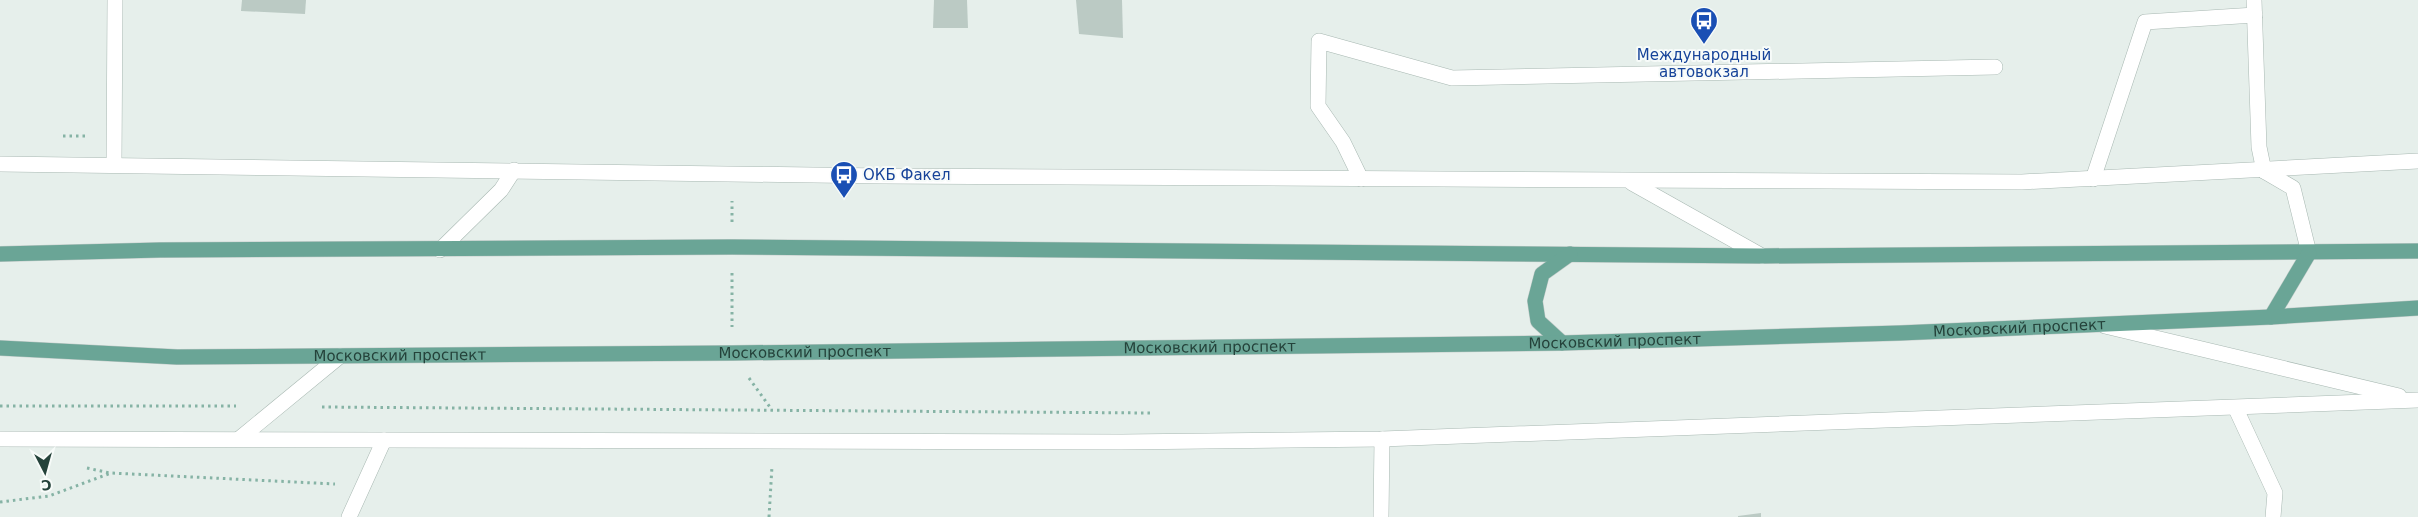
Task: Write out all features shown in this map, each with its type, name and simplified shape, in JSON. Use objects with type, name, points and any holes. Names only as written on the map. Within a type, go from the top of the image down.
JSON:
[{"type":"main road","points":[[0,254],[160,250],[732,247],[1762,256],[2309,253],[2418,250]]},
{"type":"main road","points":[[2271,317],[2309,253]]},
{"type":"main road","points":[[1562,344],[1538,321],[1535,301],[1542,274],[1570,254]]},
{"type":"main road","name":"Московский проспект","points":[[0,348],[177,357],[1562,344],[1900,333],[2271,317],[2418,308]]},
{"type":"street","points":[[114,164],[115,0]]},
{"type":"street","points":[[2093,179],[2145,22],[2254,8],[2259,147],[2264,170],[2293,188],[2309,253]]},
{"type":"street","points":[[1361,179],[1342,142],[1318,106],[1319,41],[1452,78],[1996,67]]},
{"type":"street","points":[[0,164],[1630,182],[2022,182],[2418,161]]},
{"type":"street","points":[[440,250],[501,190],[514,170]]},
{"type":"street","points":[[1630,182],[1762,256]]},
{"type":"street","points":[[2099,324],[2418,400]]},
{"type":"street","points":[[240,439],[340,356]]},
{"type":"street","points":[[0,439],[1122,442],[1382,439],[2236,409],[2418,400]]},
{"type":"street","points":[[2236,409],[2275,493],[2272,517]]},
{"type":"street","points":[[1381,517],[1382,439]]},
{"type":"street","points":[[349,517],[384,440]]},
{"type":"path","points":[[733,173],[732,353],[772,410]]},
{"type":"path","points":[[0,406],[279,406],[1160,413]]},
{"type":"path","points":[[0,502],[49,496],[111,473],[363,486]]},
{"type":"building","points":[[242,0],[306,0],[305,14],[241,11]]},
{"type":"building","points":[[934,0],[967,0],[968,28],[933,28]]},
{"type":"building","points":[[1076,0],[1122,0],[1123,38],[1079,34]]},
{"type":"building","points":[[1761,513],[1761,517],[1738,517],[1738,516]]},
{"type":"place","name":"Международный автовокзал","points":[[1704,45]]},
{"type":"place","name":"ОКБ Факел","points":[[844,199]]}]
